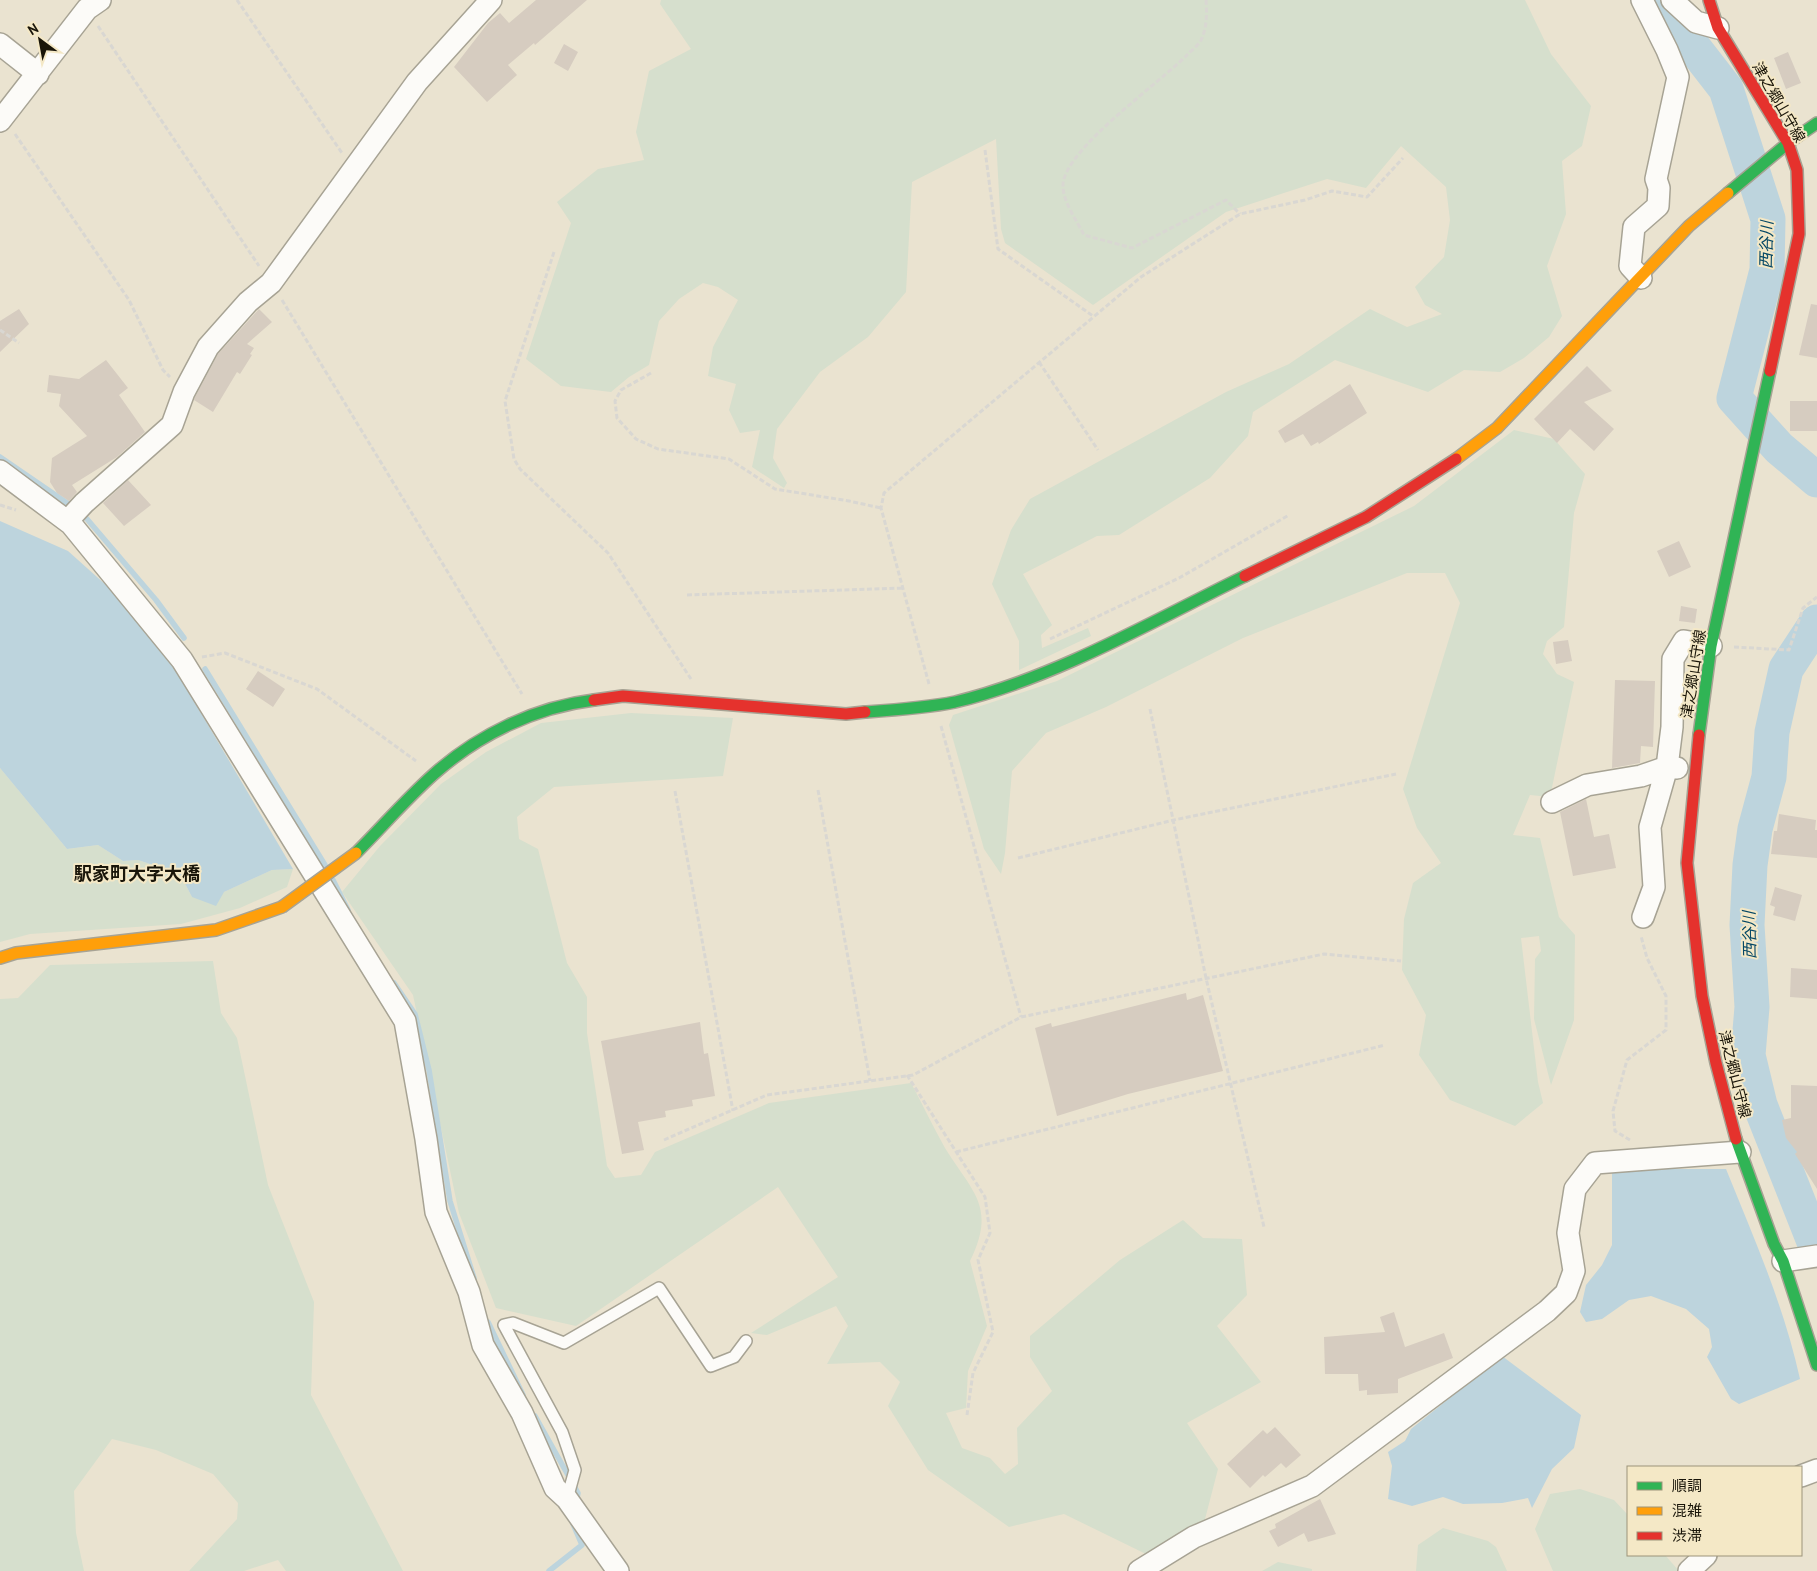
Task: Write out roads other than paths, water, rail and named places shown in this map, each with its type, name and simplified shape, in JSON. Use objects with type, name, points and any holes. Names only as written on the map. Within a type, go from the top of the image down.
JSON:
[{"type":"street","points":[[76,515],[172,425],[184,392],[208,347],[248,302],[271,284],[417,82],[491,0]]},
{"type":"street","points":[[1641,278],[1630,266],[1634,227],[1658,206],[1656,179],[1678,77],[1668,50],[1642,0]]},
{"type":"street","points":[[1672,0],[1696,22],[1718,28]]},
{"type":"street","name":"津之郷山守線","points":[[1709,0],[1718,28],[1788,143],[1797,170],[1799,234],[1711,646],[1694,769],[1687,864],[1702,996],[1716,1063],[1740,1152],[1774,1244],[1783,1261],[1817,1365]]},
{"type":"street","points":[[1,119],[93,4]]},
{"type":"street","points":[[0,44],[38,74]]},
{"type":"street","points":[[0,958],[16,953],[216,930],[247,921],[282,907],[356,853],[434,774],[481,739],[534,714],[566,702],[623,696],[846,714],[935,706],[1030,678],[1090,651],[1366,517],[1449,465],[1497,428],[1689,226],[1788,143],[1817,123]]},
{"type":"street","points":[[0,471],[76,515],[182,660],[405,1021],[426,1139],[436,1212],[469,1292],[483,1345],[522,1413],[555,1488],[567,1499],[618,1571]]},
{"type":"street","points":[[1643,917],[1654,887],[1650,827],[1667,767],[1672,727],[1673,659],[1684,641],[1711,646]]},
{"type":"street","points":[[1552,802],[1587,785],[1641,776],[1667,767],[1694,769]]},
{"type":"street","points":[[1140,1571],[1194,1538],[1312,1486],[1547,1311],[1566,1293],[1574,1271],[1568,1233],[1575,1189],[1595,1163],[1740,1152]]},
{"type":"street","points":[[1783,1261],[1817,1256]]},
{"type":"street","points":[[1802,1476],[1817,1470]]},
{"type":"street","points":[[1689,1571],[1705,1556]]},
{"type":"lane","points":[[567,1499],[576,1470],[562,1432],[504,1325],[514,1323],[564,1343],[659,1288],[711,1366],[734,1357],[746,1341]]},
{"type":"water","points":[[0,521],[68,551],[116,594],[175,669],[293,869],[272,870],[224,892],[216,906],[192,897],[180,874],[138,860],[123,861],[98,845],[67,849],[0,768]]},
{"type":"water","points":[[1612,1169],[1726,1169],[1777,1299],[1800,1379],[1739,1404],[1731,1399],[1707,1357],[1712,1347],[1709,1329],[1686,1309],[1651,1296],[1629,1300],[1602,1319],[1586,1322],[1580,1312],[1586,1285],[1602,1265],[1612,1245]]},
{"type":"water","points":[[1502,1356],[1581,1415],[1574,1448],[1552,1469],[1532,1508],[1528,1498],[1502,1503],[1463,1504],[1443,1497],[1412,1506],[1388,1499],[1392,1466],[1388,1452],[1405,1441],[1411,1429]]},
{"type":"waterway","name":"西谷川","points":[[1657,0],[1726,89],[1768,219],[1767,270],[1734,398],[1779,448],[1817,480]]},
{"type":"waterway","points":[[0,457],[73,507]]},
{"type":"waterway","points":[[81,512],[156,600],[184,638]]},
{"type":"waterway","name":"西谷川","points":[[1817,622],[1786,669],[1772,732],[1769,777],[1755,829],[1750,865],[1747,925],[1752,1007],[1748,1055],[1760,1105],[1817,1249]]},
{"type":"waterway","points":[[205,669],[325,865]]},
{"type":"waterway","points":[[333,880],[348,910]]},
{"type":"waterway","points":[[394,983],[415,1014],[429,1070],[450,1201],[474,1278]]},
{"type":"waterway","points":[[488,1322],[523,1395]]},
{"type":"waterway","points":[[535,1416],[578,1493],[576,1503]]},
{"type":"waterway","points":[[549,1571],[582,1545],[573,1524]]},
{"type":"district","name":"駅家町大字大橋","points":[[137,873]]}]
